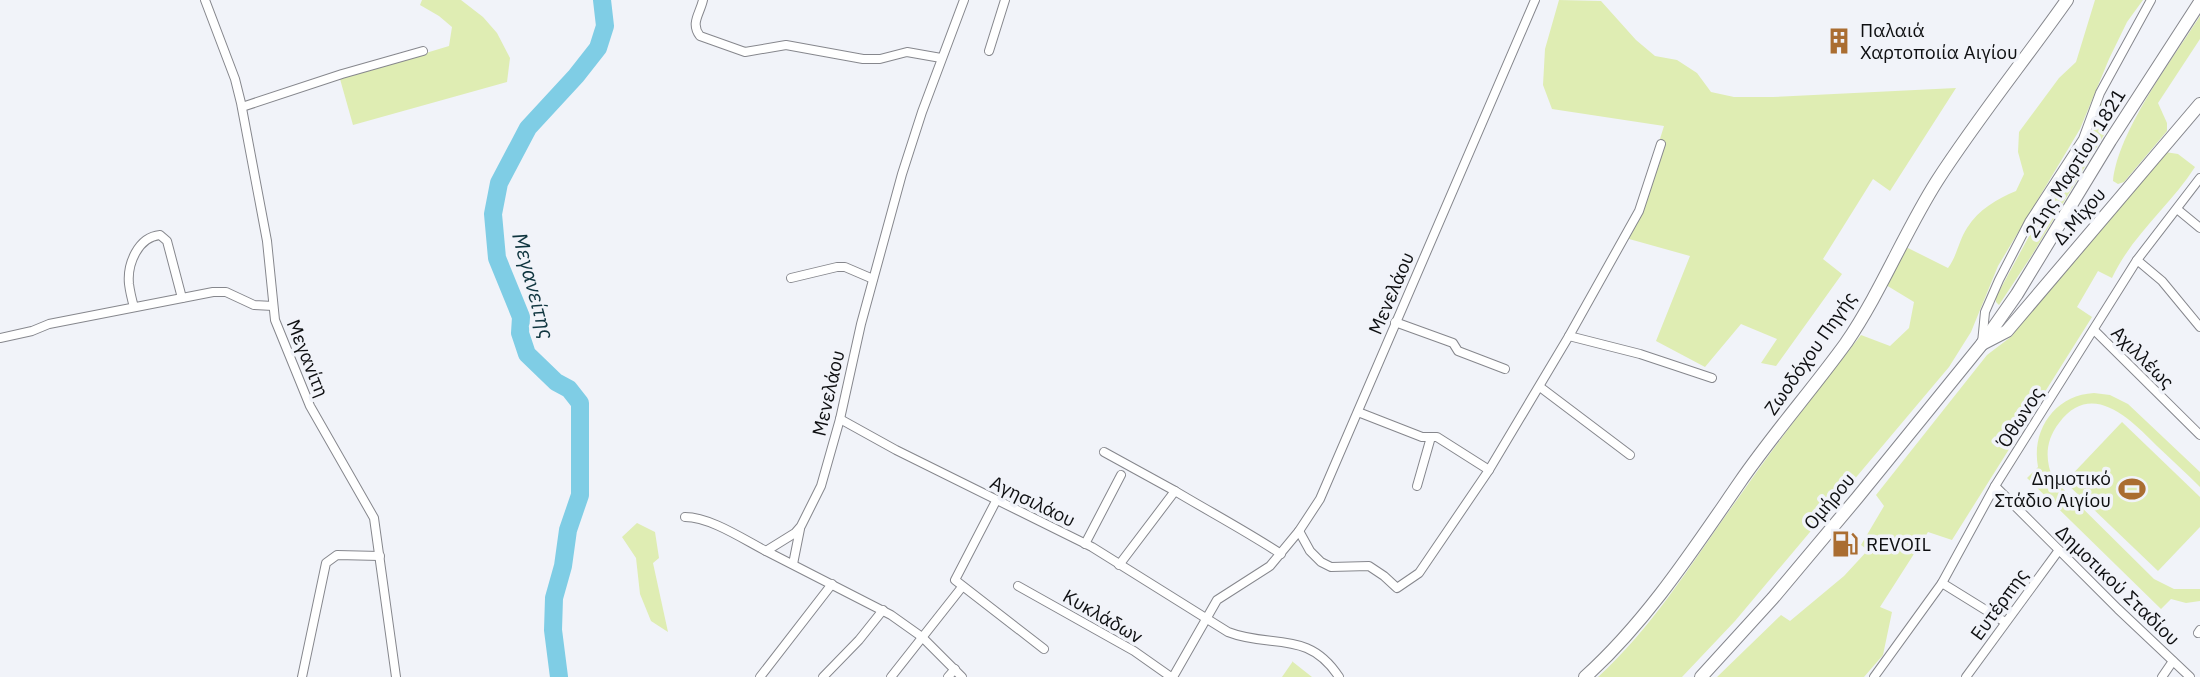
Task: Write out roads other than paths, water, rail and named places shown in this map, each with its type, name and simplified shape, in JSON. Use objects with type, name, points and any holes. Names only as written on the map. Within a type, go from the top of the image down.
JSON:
[{"type":"main road","name":"Ζωοδόχου Πηγής","points":[[1585,677],[1647,611],[1756,460],[1846,343],[1937,182],[2067,0]]},
{"type":"main road","name":"21ης Μαρτίου 1821","points":[[1982,344],[2017,294],[2110,141],[2200,2]]},
{"type":"main road","name":"Δ.Μίχου","points":[[1982,344],[2007,331],[2200,104]]},
{"type":"main road","name":"Ομήρου","points":[[1700,677],[1773,598],[1982,344]]},
{"type":"street","name":"Μεγανίτη","points":[[205,0],[235,79],[242,107],[267,241],[273,306],[279,330],[310,406],[372,512],[396,677]]},
{"type":"street","points":[[703,0],[694,23],[695,30],[700,36],[745,52],[786,45],[863,60],[907,52],[941,58]]},
{"type":"street","name":"Μενελάου","points":[[766,551],[787,540],[801,526],[821,486],[840,419],[860,324],[902,174],[941,58],[964,0]]},
{"type":"street","points":[[989,51],[1004,0]]},
{"type":"street","name":"Μενελάου","points":[[1172,677],[1208,620],[1211,610],[1223,595],[1259,575],[1281,554],[1320,499],[1535,0]]},
{"type":"street","points":[[1982,344],[1985,313],[1998,280],[2029,222],[2082,138],[2116,62],[2151,0]]},
{"type":"street","points":[[242,107],[423,51]]},
{"type":"street","points":[[1299,531],[1310,551],[1331,567],[1369,566],[1397,588],[1419,573],[1489,470],[1569,336],[1639,211],[1661,144]]},
{"type":"street","name":"Όθωνος","points":[[1874,677],[1942,583],[1995,485],[2095,331],[2137,260],[2200,178]]},
{"type":"street","points":[[2177,209],[2200,228]]},
{"type":"street","points":[[134,307],[129,284],[131,266],[141,244],[154,235],[160,235],[167,241],[182,298]]},
{"type":"street","points":[[2137,260],[2162,281],[2199,321]]},
{"type":"street","points":[[791,278],[845,267],[873,279]]},
{"type":"street","points":[[0,338],[49,324],[219,291],[254,305],[273,306]]},
{"type":"street","points":[[1395,322],[1452,343],[1458,351],[1505,369]]},
{"type":"street","name":"Αχιλλέως","points":[[2095,331],[2200,435]]},
{"type":"street","points":[[1569,336],[1640,354],[1712,378]]},
{"type":"street","points":[[1540,387],[1630,455]]},
{"type":"street","points":[[1358,412],[1422,437],[1438,438],[1489,470]]},
{"type":"street","name":"Αγησιλάου","points":[[840,419],[996,501],[1085,544],[1236,635],[1287,641],[1307,647],[1328,662],[1339,677]]},
{"type":"street","points":[[1417,486],[1431,437]]},
{"type":"street","points":[[1104,452],[1216,516],[1232,522],[1281,554]]},
{"type":"street","points":[[1085,544],[1121,475]]},
{"type":"street","name":"Δημοτικού Σταδίου","points":[[1995,485],[2190,677]]},
{"type":"street","points":[[1119,565],[1175,491]]},
{"type":"street","points":[[996,501],[955,580],[1044,649]]},
{"type":"street","points":[[685,517],[716,524],[883,610],[922,637],[962,677]]},
{"type":"street","points":[[793,564],[801,526]]},
{"type":"street","name":"Ευτέρπης","points":[[1966,677],[2059,550]]},
{"type":"street","points":[[302,677],[326,563],[337,555],[380,556]]},
{"type":"street","points":[[1942,583],[2005,622]]},
{"type":"street","points":[[760,677],[832,584]]},
{"type":"street","name":"Κυκλάδων","points":[[1018,586],[1095,628],[1172,677]]},
{"type":"street","points":[[891,677],[962,587]]},
{"type":"street","points":[[823,677],[859,640],[883,610]]},
{"type":"street","points":[[2162,677],[2173,661]]},
{"type":"street","points":[[948,677],[955,669]]},
{"type":"waterway","name":"Μεγανείτης","points":[[559,677],[553,630],[554,598],[563,566],[568,530],[580,495],[580,403],[569,389],[556,382],[527,354],[520,333],[521,317],[497,258],[493,214],[499,183],[528,128],[598,48],[605,26],[602,0]]},
{"type":"place","name":"Παλαιά Χαρτοποιία Αιγίου","points":[[1839,41]]},
{"type":"place","name":"Δημοτικό Στάδιο Αιγίου","points":[[2132,489]]},
{"type":"place","name":"REVOIL","points":[[1845,544]]}]
